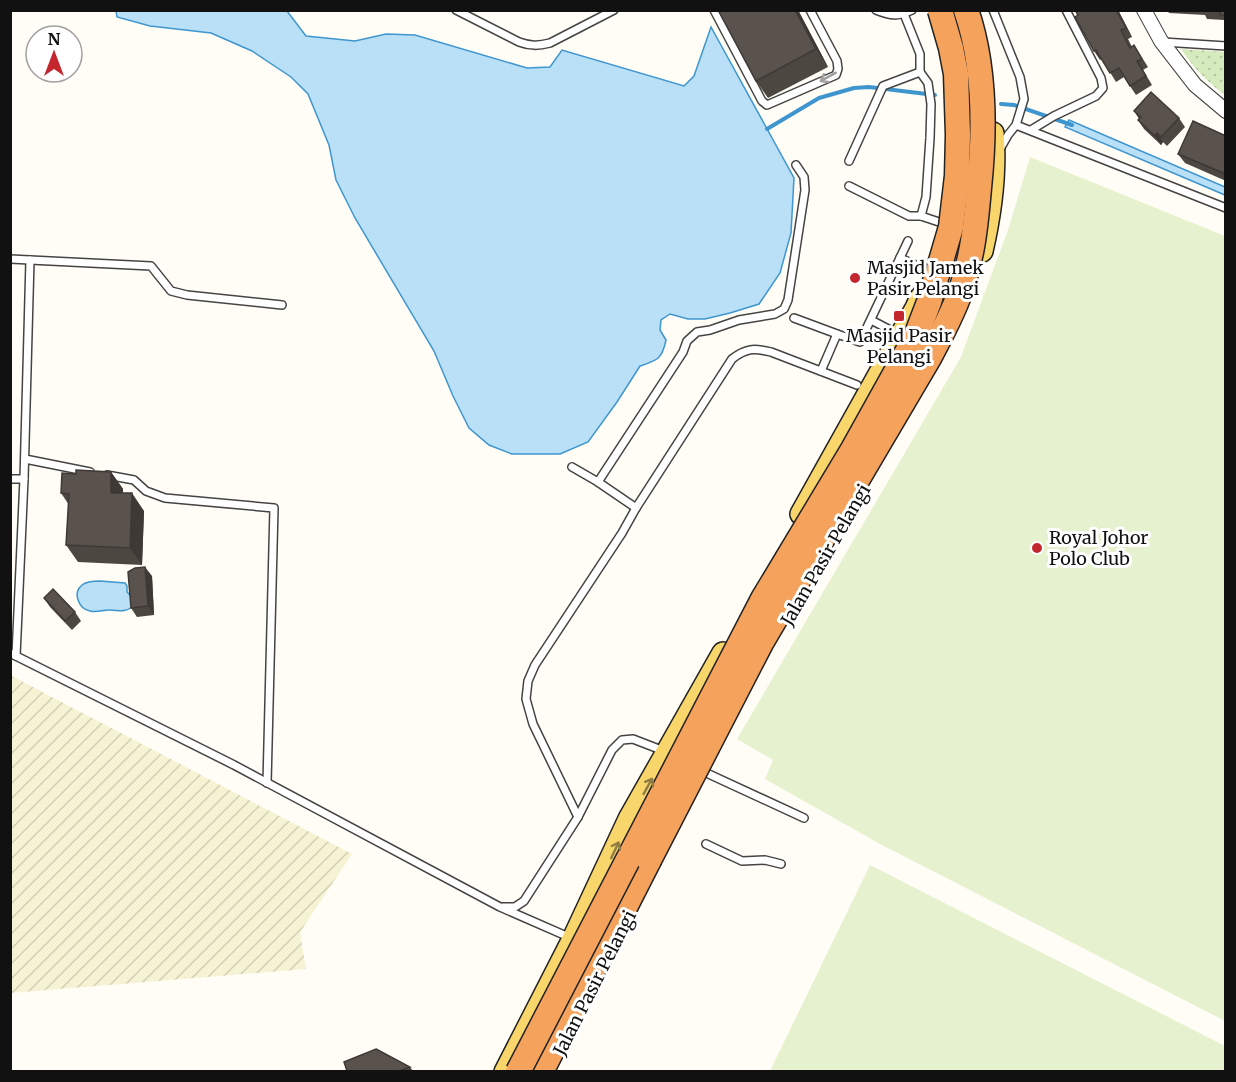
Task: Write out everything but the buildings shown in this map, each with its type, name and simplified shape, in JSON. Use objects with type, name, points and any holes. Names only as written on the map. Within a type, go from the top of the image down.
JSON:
[{"type":"highway","points":[[518,1071],[763,599],[852,451],[916,336],[930,302],[951,227],[957,176],[956,74],[940,10]]},
{"type":"highway","points":[[541,1071],[761,643],[948,322],[961,288],[976,230],[983,150],[978,60],[966,10]]},
{"type":"main road","points":[[505,1071],[573,939],[629,819],[916,308],[931,272],[942,223],[948,158],[944,65],[930,10]]},
{"type":"main road","name":"Jalan Pasir Pelangi","points":[[548,1071],[704,772],[796,605],[878,466],[962,316],[978,269],[985,237],[991,204],[993,173],[993,141],[984,48],[976,10]]},
{"type":"street","points":[[1144,10],[1161,41],[1195,85],[1226,111]]},
{"type":"lane","points":[[456,10],[528,46],[540,46],[614,10]]},
{"type":"lane","points":[[714,10],[762,101],[767,105],[836,75],[837,61],[810,10]]},
{"type":"lane","points":[[876,10],[891,16],[912,10]]},
{"type":"lane","points":[[993,10],[1020,77],[1024,99],[1017,125],[1001,146],[993,173]]},
{"type":"lane","points":[[1031,130],[1096,96],[1103,88],[1101,78],[1066,10]]},
{"type":"lane","points":[[904,14],[920,54],[920,72],[928,82],[931,104],[926,197],[921,216]]},
{"type":"lane","points":[[1161,41],[1226,46]]},
{"type":"lane","points":[[849,161],[883,86],[920,72]]},
{"type":"lane","points":[[1017,125],[1226,208]]},
{"type":"lane","points":[[598,482],[683,352],[687,341],[697,332],[739,320],[775,314],[784,309],[788,300],[805,190],[804,177],[796,165]]},
{"type":"lane","points":[[849,186],[909,216],[921,216],[942,223]]},
{"type":"lane","points":[[794,318],[860,342],[908,241]]},
{"type":"lane","points":[[900,258],[931,272]]},
{"type":"lane","points":[[10,259],[151,266],[171,291],[187,295],[282,305]]},
{"type":"lane","points":[[30,260],[25,459],[13,655],[267,783],[500,907],[573,939]]},
{"type":"lane","points":[[871,320],[901,335]]},
{"type":"lane","points":[[821,371],[837,334]]},
{"type":"lane","points":[[578,817],[533,724],[526,699],[528,681],[535,665],[636,508],[732,359],[741,352],[760,349],[856,385]]},
{"type":"lane","points":[[25,459],[134,480],[146,491],[165,498],[274,508],[267,783]]},
{"type":"lane","points":[[573,467],[636,508]]},
{"type":"lane","points":[[10,479],[24,479]]},
{"type":"lane","points":[[500,907],[515,907],[524,901],[578,817],[612,750],[622,740],[633,739],[666,752],[804,818]]},
{"type":"lane","points":[[706,844],[742,861],[765,860],[781,864]]},
{"type":"shaded area","points":[[10,675],[352,854],[300,932],[306,969],[11,993]]},
{"type":"green space","points":[[1181,49],[1225,52],[1225,95],[1201,74]]},
{"type":"green space","name":"Royal Johor Polo Club","points":[[1030,157],[1225,236],[1225,1021],[880,844],[765,779],[773,760],[737,739],[961,357],[1009,227]]},
{"type":"green space","points":[[870,865],[1225,1046],[1225,1071],[770,1071]]},
{"type":"water","points":[[116,11],[287,11],[306,36],[355,41],[386,34],[415,35],[527,68],[550,67],[562,50],[684,86],[694,76],[711,27],[794,178],[791,233],[780,273],[759,304],[705,319],[688,319],[670,314],[661,320],[660,330],[666,340],[661,355],[640,366],[588,442],[560,454],[512,454],[489,445],[469,428],[434,351],[355,218],[336,180],[329,145],[308,94],[291,77],[252,51],[211,33],[150,26],[117,17]]},
{"type":"water","points":[[1069,120],[1225,187],[1225,195],[1065,127]]},
{"type":"water","points":[[100,581],[125,583],[127,592],[132,597],[132,607],[124,611],[86,610],[78,600],[77,592],[86,583]]},
{"type":"waterway","points":[[767,129],[819,98],[854,88],[869,87],[935,95]]},
{"type":"waterway","points":[[1001,104],[1014,105],[1072,125]]},
{"type":"place","name":"Masjid Jamek Pasir Pelangi","points":[[855,278]]},
{"type":"place","name":"Masjid Pasir Pelangi","points":[[899,316]]},
{"type":"place","name":"Royal Johor Polo Club","points":[[1037,548]]}]
